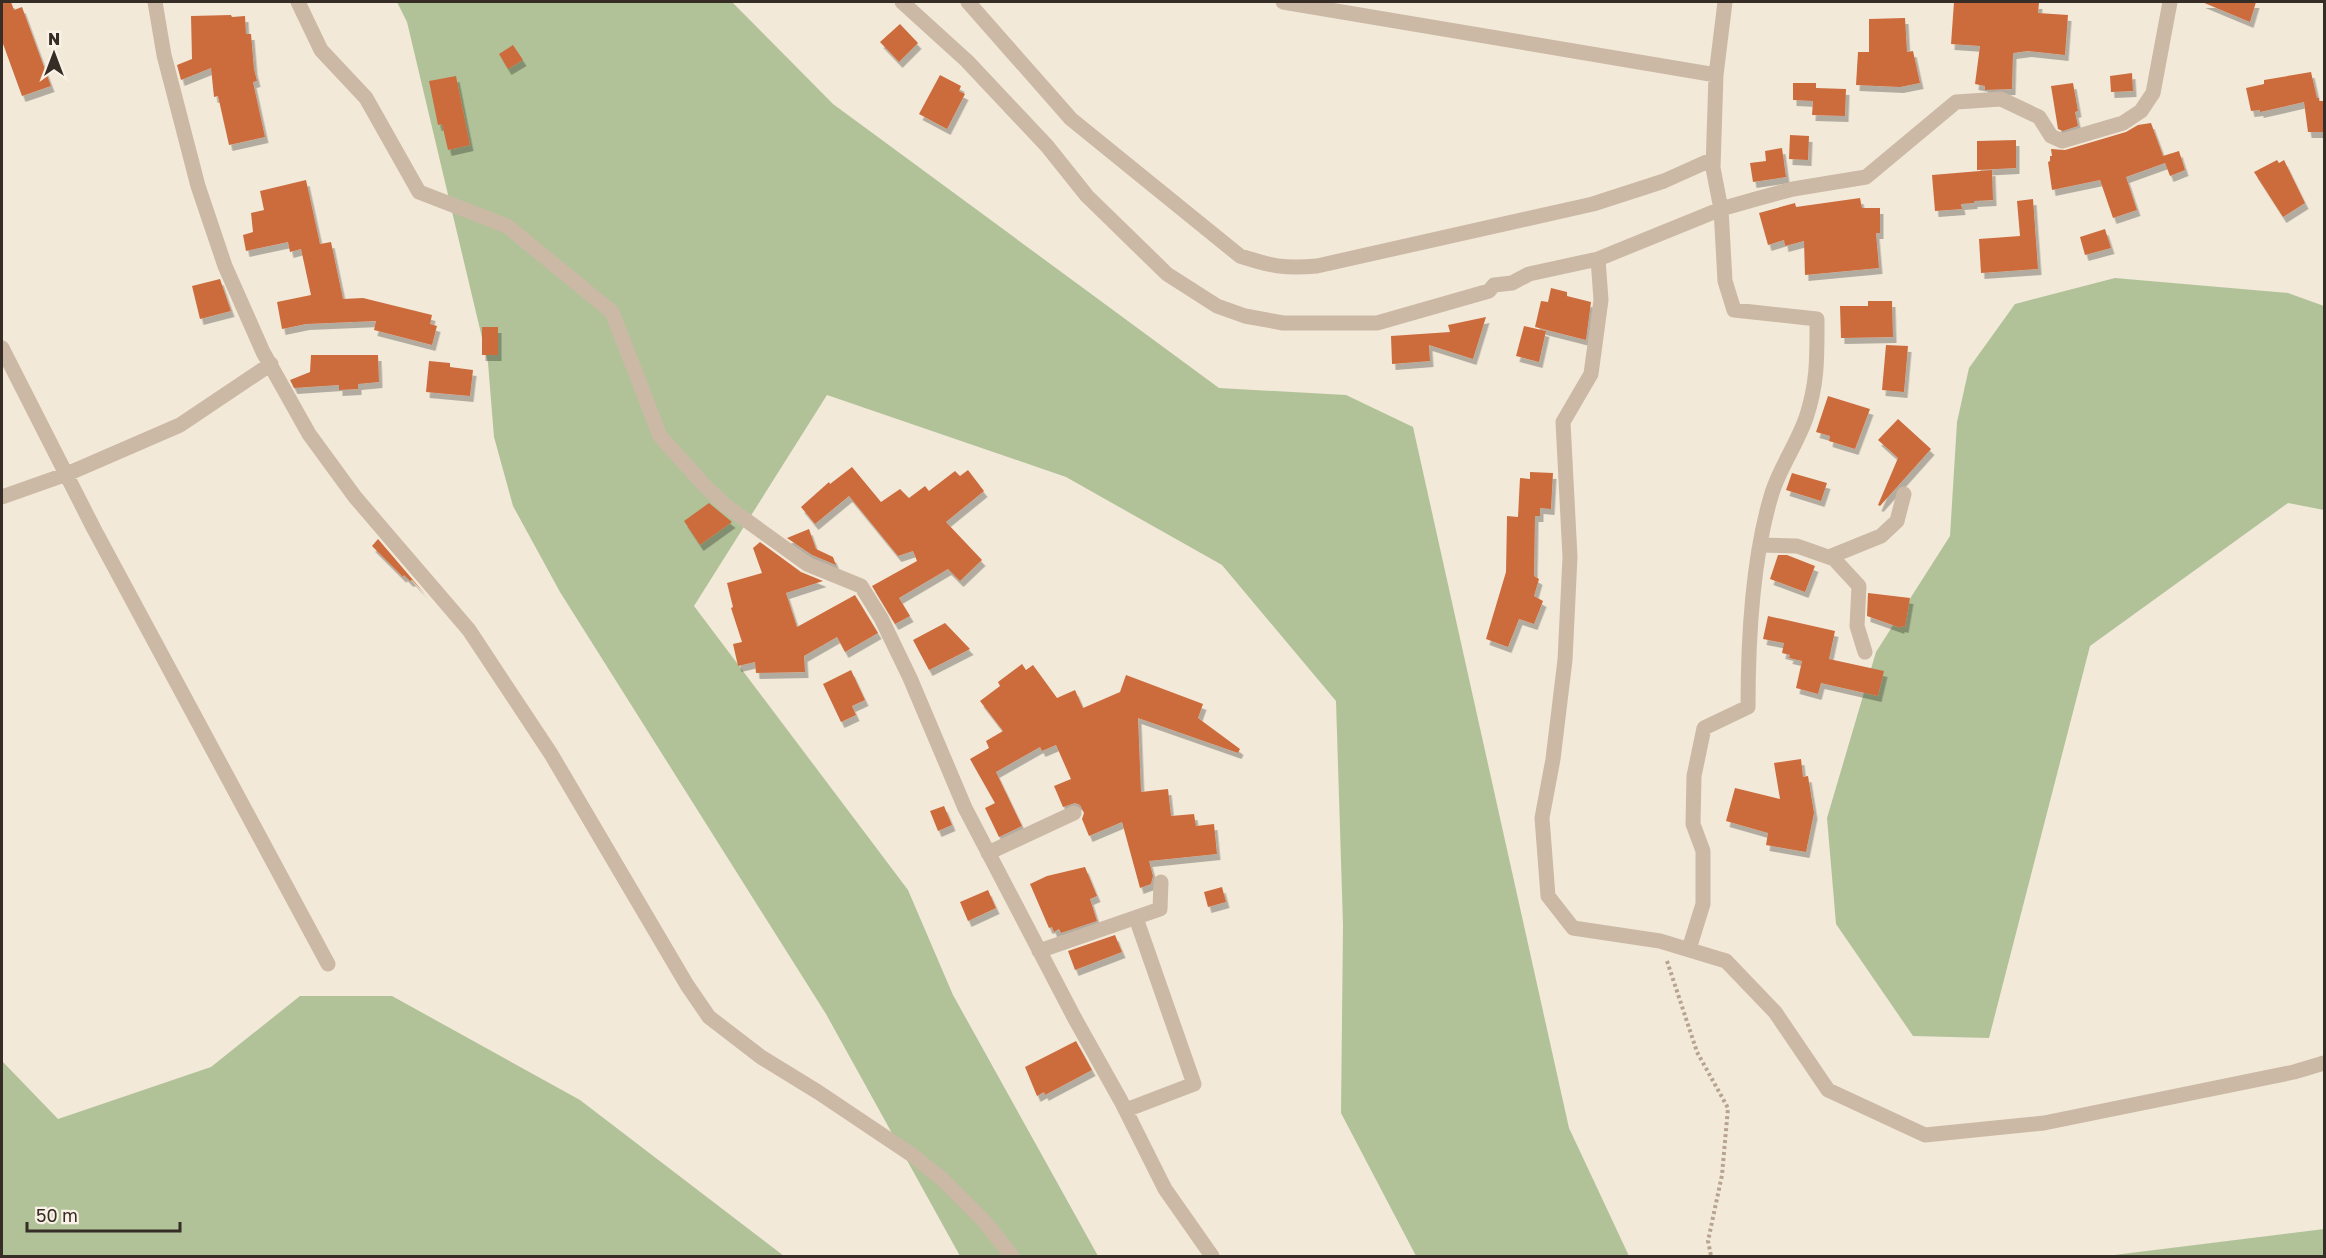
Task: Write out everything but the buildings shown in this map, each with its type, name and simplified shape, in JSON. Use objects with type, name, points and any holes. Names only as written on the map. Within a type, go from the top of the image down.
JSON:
[{"type":"street","points":[[155,2],[164,55],[198,186],[225,266],[263,352],[309,434],[355,497],[469,630],[551,754],[687,985],[710,1017],[761,1057],[912,1155],[942,1179],[984,1221],[1012,1257]]},
{"type":"street","points":[[298,2],[321,50],[366,98],[419,192],[507,226],[612,312],[660,436],[706,487],[725,505],[807,564],[861,585],[881,618],[895,648],[965,808],[1039,951],[1126,1110],[1165,1189],[1212,1257]]},
{"type":"street","points":[[902,2],[967,61],[1047,146],[1087,196],[1167,274],[1217,306],[1245,316],[1283,323],[1377,323],[1489,291],[1494,285],[1512,284],[1529,274],[1598,259],[1721,209],[1793,189],[1866,177],[1956,102],[2001,99],[2039,117],[2051,136],[2062,141],[2123,123],[2140,111],[2152,93],[2170,2]]},
{"type":"street","points":[[968,2],[1071,119],[1240,256],[1273,267],[1317,266],[1583,207],[1664,181],[1713,159]]},
{"type":"street","points":[[1283,2],[1716,75]]},
{"type":"street","points":[[1689,950],[1703,904],[1703,851],[1693,824],[1694,776],[1704,728],[1748,707],[1748,652],[1760,545],[1773,492],[1806,419],[1817,380],[1817,319],[1734,310],[1725,281],[1721,209],[1713,168],[1716,75],[1723,2]]},
{"type":"street","points":[[1598,259],[1601,300],[1592,374],[1563,422],[1570,557],[1566,660],[1542,818],[1548,896],[1573,928],[1660,941],[1726,961],[1775,1012],[1828,1090],[1925,1135],[2044,1123],[2294,1072],[2325,1063]]},
{"type":"street","points":[[2,348],[94,529],[328,964]]},
{"type":"street","points":[[2,497],[67,474],[180,424],[271,364]]},
{"type":"street","points":[[1829,557],[1881,536],[1897,520],[1904,494]]},
{"type":"street","points":[[1760,545],[1797,546],[1834,560],[1859,586],[1857,626],[1865,652]]},
{"type":"street","points":[[988,853],[1074,813]]},
{"type":"street","points":[[1039,951],[1160,909],[1161,882]]},
{"type":"street","points":[[1126,1110],[1194,1084],[1136,918]]},
{"type":"path","points":[[1660,941],[1697,1052],[1728,1108],[1722,1175],[1708,1241],[1711,1257]]},
{"type":"green space","points":[[397,2],[732,2],[833,104],[1219,388],[1346,395],[1413,427],[1569,1128],[1629,1256],[1416,1256],[1341,1113],[1343,925],[1336,701],[1222,565],[1066,477],[827,395],[694,606],[908,890],[953,995],[1098,1256],[960,1256],[826,1014],[560,592],[513,506],[494,437],[488,363],[407,22]]},
{"type":"green space","points":[[2115,278],[2288,293],[2324,306],[2324,510],[2288,503],[2090,646],[1989,1038],[1913,1036],[1836,924],[1827,818],[1876,652],[1950,536],[1957,422],[1969,368],[2015,304]]},
{"type":"green space","points":[[300,996],[392,996],[580,1100],[784,1256],[2,1256],[2,1061],[58,1119],[211,1067]]},
{"type":"green space","points":[[2324,1229],[2324,1256],[2106,1256]]}]
